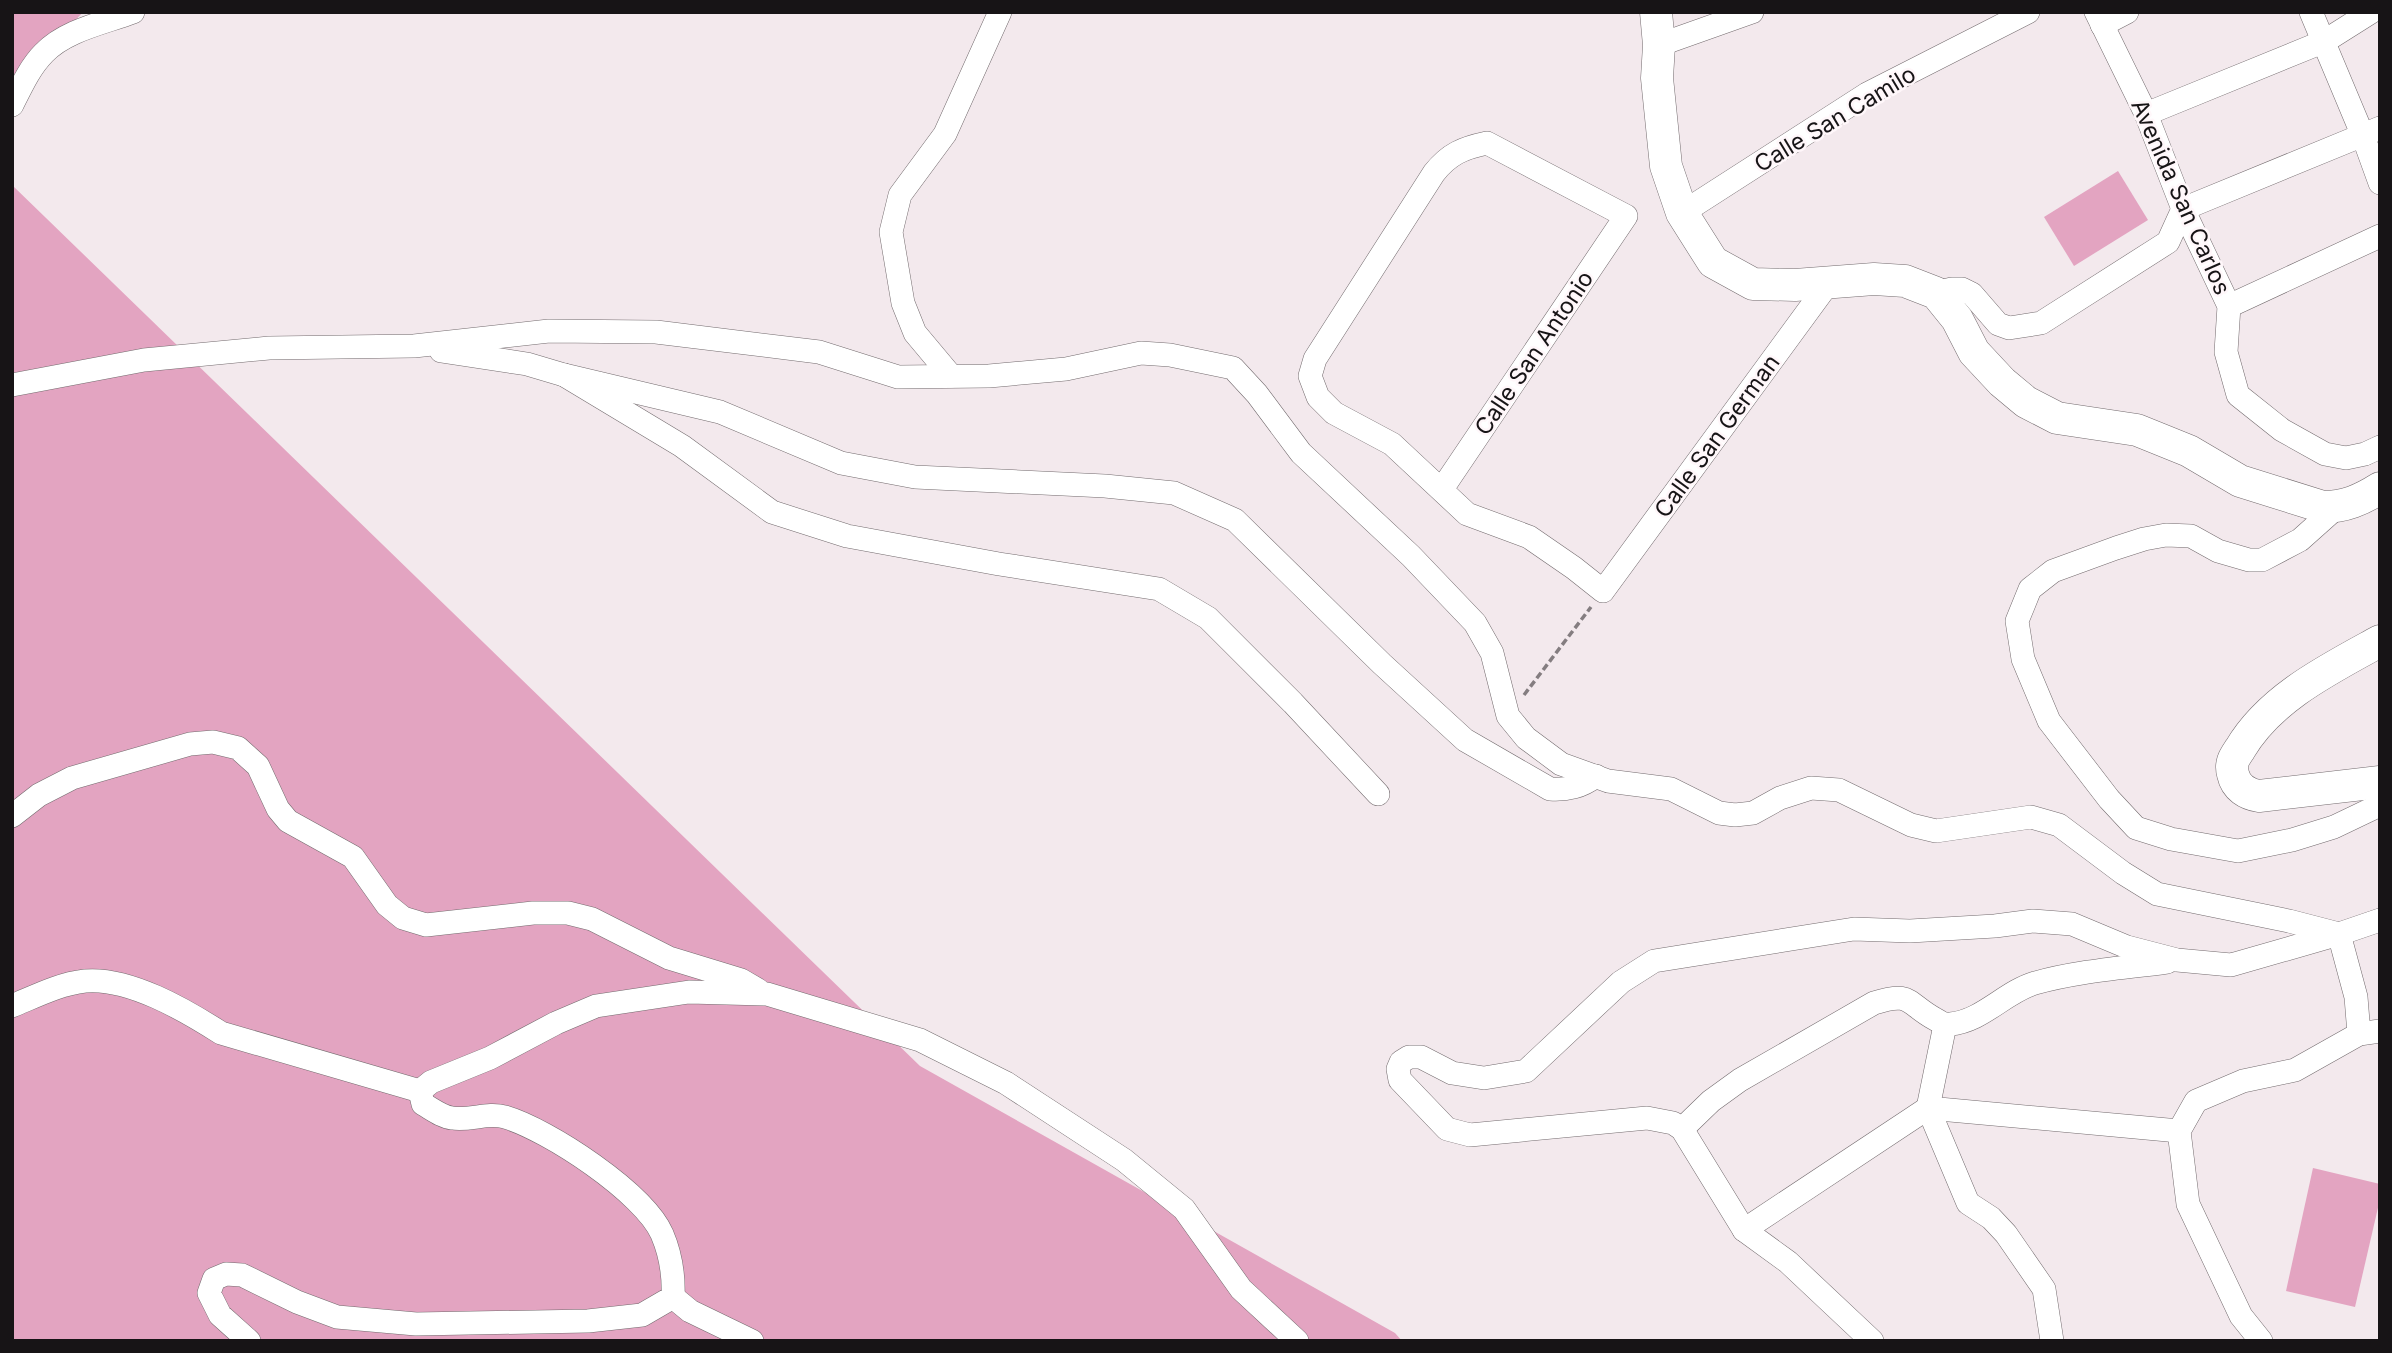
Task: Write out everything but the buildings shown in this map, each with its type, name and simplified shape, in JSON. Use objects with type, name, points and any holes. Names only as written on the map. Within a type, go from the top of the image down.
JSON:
[{"type":"main road","points":[[1656,12],[1659,46],[1657,78],[1666,166],[1682,213],[1713,262],[1753,284],[1905,281],[1936,293],[1956,319],[1974,352],[2002,382],[2026,402],[2057,418],[2137,430],[2189,451],[2253,486],[2323,507],[2337,507],[2359,501],[2380,488]]},
{"type":"main road","points":[[2380,641],[2325,671],[2281,702],[2250,731],[2231,764],[2233,776],[2249,795],[2272,797],[2380,782]]},
{"type":"street","points":[[12,105],[44,53],[66,36],[133,12]]},
{"type":"street","points":[[951,376],[915,333],[903,303],[891,232],[900,195],[946,134],[1000,12]]},
{"type":"street","points":[[1659,46],[1752,12]]},
{"type":"street","name":"Calle San Camilo","points":[[1682,213],[1867,94],[2028,12]]},
{"type":"street","points":[[2099,18],[2127,12]]},
{"type":"street","points":[[2311,12],[2371,132],[2380,183]]},
{"type":"street","points":[[2146,114],[2325,41],[2371,12]]},
{"type":"street","name":"Avenida San Carlos","points":[[2099,18],[2146,114],[2183,209],[2229,306],[2225,352],[2238,395],[2282,430],[2325,454],[2346,457],[2365,454],[2380,447]]},
{"type":"street","points":[[1936,293],[1962,289],[1972,294],[1998,324],[2008,328],[2041,323],[2168,242],[2183,209],[2371,132]]},
{"type":"street","name":"Calle San Antonio","points":[[1487,142],[1626,216],[1442,489],[1392,444],[1334,413],[1318,397],[1310,376],[1314,359],[1434,173],[1446,158],[1463,148],[1487,142]]},
{"type":"street","points":[[2229,306],[2380,236]]},
{"type":"street","name":"Calle San German","points":[[1603,591],[1830,281]]},
{"type":"street","points":[[12,385],[144,360],[270,348],[414,346],[549,331],[656,332],[819,352],[898,377],[989,376],[1066,369],[1141,353],[1170,355],[1233,368],[1257,394],[1301,453],[1410,556],[1475,623],[1492,653],[1507,716],[1525,737],[1561,764],[1608,781],[1671,789],[1711,810],[1735,815],[1753,813],[1780,798],[1811,788],[1839,790],[1911,825],[1936,831],[2031,817],[2059,825],[2123,873],[2157,894],[2339,934]]},
{"type":"street","points":[[414,346],[527,364],[720,412],[841,463],[915,477],[1105,486],[1174,493],[1235,520],[1382,664],[1465,740],[1550,789],[1566,790],[1596,776]]},
{"type":"street","points":[[564,375],[682,446],[772,512],[847,536],[999,564],[1159,589],[1208,618],[1378,794]]},
{"type":"street","points":[[1442,489],[1467,514],[1529,537],[1603,591]]},
{"type":"street","points":[[2337,507],[2300,540],[2262,560],[2249,560],[2218,551],[2191,536],[2166,535],[2116,548],[2053,571],[2030,589],[2017,621],[2024,659],[2049,721],[2109,799],[2136,828],[2171,839],[2238,851],[2292,840],[2334,827],[2380,805]]},
{"type":"street","points":[[12,816],[39,795],[72,778],[190,744],[213,742],[238,748],[258,766],[278,809],[288,821],[354,857],[387,905],[403,918],[426,925],[533,913],[568,913],[592,919],[669,958],[741,980],[767,995],[920,1040],[1006,1083],[1124,1160],[1184,1209],[1241,1289],[1297,1341]]},
{"type":"street","points":[[1872,1341],[1788,1262],[1744,1230],[1682,1129],[1673,1123],[1647,1118],[1470,1135],[1447,1129],[1400,1080],[1398,1069],[1401,1062],[1409,1057],[1421,1057],[1452,1073],[1484,1078],[1526,1070],[1621,982],[1654,961],[1854,929],[1910,931],[2033,921],[2072,924],[2127,947],[2177,960],[2231,965],[2380,920]]},
{"type":"street","points":[[2261,1341],[2241,1316],[2188,1203],[2179,1131],[2196,1101],[2243,1082],[2295,1070],[2369,1032],[2356,997],[2339,934]]},
{"type":"street","points":[[1682,1129],[1711,1101],[1740,1080],[1874,1003],[1892,997],[1909,1000],[1945,1025],[1964,1023],[2011,994],[2035,983],[2177,960]]},
{"type":"street","points":[[12,1006],[55,987],[86,981],[114,983],[139,990],[194,1016],[222,1033],[419,1091]]},
{"type":"street","points":[[419,1091],[431,1082],[490,1058],[556,1023],[596,1006],[689,992],[767,995]]},
{"type":"street","points":[[1945,1025],[1928,1108],[1968,1203],[1990,1218],[2006,1234],[2044,1289],[2052,1341]]},
{"type":"street","points":[[419,1091],[423,1104],[452,1118],[491,1114],[507,1118],[569,1147],[630,1193],[662,1232],[674,1271],[673,1297]]},
{"type":"street","points":[[1744,1230],[1928,1108],[2179,1131]]},
{"type":"street","points":[[249,1341],[220,1315],[209,1293],[214,1279],[226,1273],[242,1275],[297,1302],[337,1317],[416,1324],[588,1321],[642,1315],[673,1297]]},
{"type":"street","points":[[673,1297],[690,1311],[752,1341]]},
{"type":"street","points":[[416,1324],[433,1341]]},
{"type":"path","points":[[1507,716],[1603,591]]},
{"type":"shaded area","points":[[12,12],[83,12],[12,89]]},
{"type":"shaded area","points":[[2118,171],[2148,220],[2074,266],[2044,217]]},
{"type":"shaded area","points":[[12,185],[920,1066],[1395,1333],[1402,1341],[12,1341]]},
{"type":"shaded area","points":[[2313,1168],[2380,1184],[2380,1199],[2355,1307],[2286,1291]]}]
